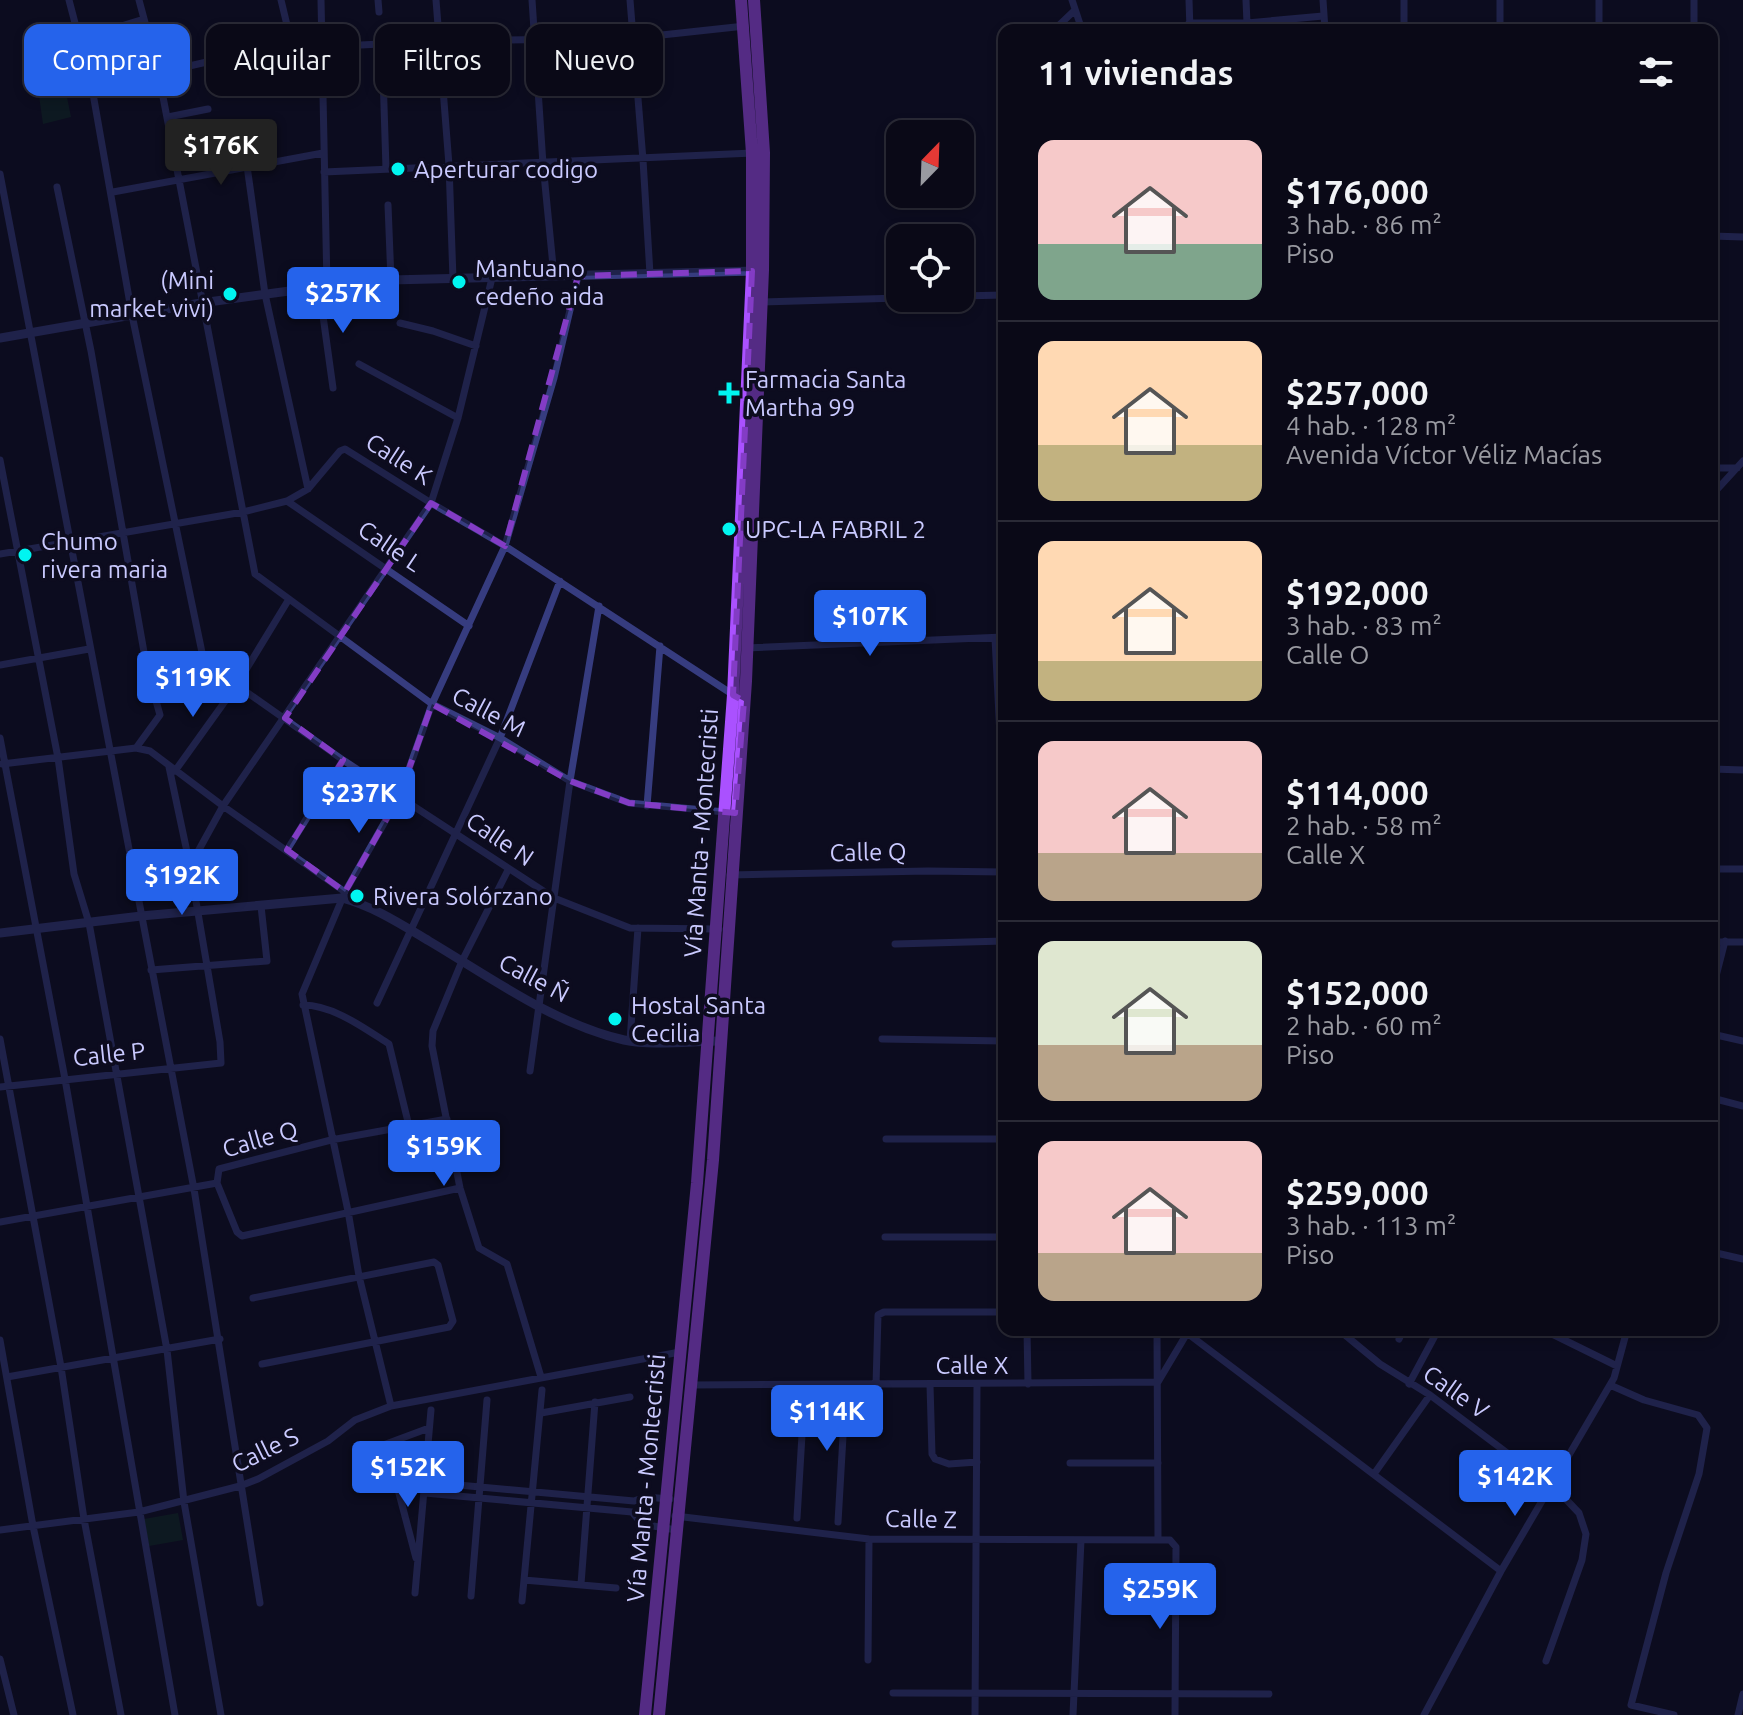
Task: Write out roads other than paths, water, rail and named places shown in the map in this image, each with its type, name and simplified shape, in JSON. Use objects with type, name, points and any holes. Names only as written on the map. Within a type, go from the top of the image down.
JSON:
[{"type":"main road","name":"Vía Manta - Montecristi","points":[[741,0],[750,26]]},
{"type":"main road","name":"Vía Manta - Montecristi","points":[[645,1715],[670,1522],[679,1500],[691,1385],[739,698],[757,302],[758,153],[750,26],[754,0]]},
{"type":"main road","name":"Vía Manta - Montecristi","points":[[659,1715],[670,1522],[665,1499],[715,1041]]},
{"type":"street","points":[[69,0],[75,24]]},
{"type":"street","points":[[139,0],[145,24]]},
{"type":"street","points":[[281,0],[287,24]]},
{"type":"street","points":[[321,0],[322,24]]},
{"type":"street","points":[[378,0],[379,12]]},
{"type":"street","points":[[436,0],[438,24]]},
{"type":"street","points":[[532,0],[533,24]]},
{"type":"street","points":[[630,0],[633,24]]},
{"type":"street","points":[[1072,0],[1080,24]]},
{"type":"street","points":[[1189,0],[1190,24]]},
{"type":"street","points":[[1246,0],[1247,23]]},
{"type":"street","points":[[1323,0],[1324,24]]},
{"type":"street","points":[[1404,0],[1404,24]]},
{"type":"street","points":[[1500,0],[1500,24]]},
{"type":"street","points":[[1599,0],[1599,24]]},
{"type":"street","points":[[1694,0],[1694,24]]},
{"type":"street","points":[[1060,24],[1075,10]]},
{"type":"street","points":[[1233,24],[1323,16]]},
{"type":"street","points":[[128,24],[144,19]]},
{"type":"street","points":[[663,35],[750,26]]},
{"type":"street","points":[[94,96],[113,192],[132,315],[204,662],[147,669]]},
{"type":"street","points":[[163,96],[243,512]]},
{"type":"street","points":[[322,96],[323,287],[333,388]]},
{"type":"street","points":[[384,96],[386,169]]},
{"type":"street","points":[[443,96],[453,279]]},
{"type":"street","points":[[538,96],[554,276]]},
{"type":"street","points":[[638,96],[650,274]]},
{"type":"street","points":[[168,117],[208,109]]},
{"type":"street","points":[[113,192],[323,153]]},
{"type":"street","points":[[324,172],[758,153]]},
{"type":"street","points":[[247,166],[265,294],[308,489]]},
{"type":"street","points":[[0,174],[194,1189],[260,1603]]},
{"type":"street","points":[[2,764],[136,748],[160,715],[147,669],[85,322],[57,187]]},
{"type":"street","points":[[388,205],[391,280]]},
{"type":"street","points":[[1718,236],[1743,237]]},
{"type":"street","points":[[0,338],[201,303],[391,280],[757,271]]},
{"type":"street","points":[[391,1406],[359,1276],[302,994],[344,895],[399,797],[432,704],[505,546],[554,378],[578,276]]},
{"type":"street","points":[[190,866],[223,806],[431,503],[458,418],[492,278]]},
{"type":"street","points":[[974,296],[998,295]]},
{"type":"street","points":[[757,302],[886,298]]},
{"type":"street","points":[[400,323],[476,346]]},
{"type":"street","points":[[359,364],[458,418]]},
{"type":"street","name":"Calle K","points":[[0,554],[243,512],[287,501],[308,489],[345,449],[505,546],[739,698]]},
{"type":"street","points":[[0,460],[58,758],[74,874],[89,923],[167,1350],[184,1502],[221,1715]]},
{"type":"street","points":[[1718,489],[1743,461]]},
{"type":"street","points":[[1718,468],[1737,468]]},
{"type":"street","name":"Calle L","points":[[287,501],[469,626]]},
{"type":"street","name":"Calle M","points":[[243,512],[255,574],[432,704],[500,738],[570,781],[629,803],[729,812]]},
{"type":"street","points":[[377,1003],[500,738],[560,581]]},
{"type":"street","points":[[207,965],[172,769],[236,686],[289,599]]},
{"type":"street","points":[[530,1071],[570,781],[599,606]]},
{"type":"street","points":[[742,648],[998,637]]},
{"type":"street","points":[[647,806],[660,646]]},
{"type":"street","points":[[0,665],[89,649]]},
{"type":"street","name":"Calle N","points":[[204,662],[343,760],[554,898],[630,928],[723,929]]},
{"type":"street","points":[[0,738],[2,764],[65,1079],[175,1715]]},
{"type":"street","name":"Calle Ñ","points":[[136,748],[150,751],[344,895],[538,1005],[599,1032],[630,1041],[715,1041]]},
{"type":"street","points":[[287,850],[343,760]]},
{"type":"street","points":[[1718,769],[1743,770]]},
{"type":"street","points":[[1718,869],[1743,869]]},
{"type":"street","points":[[508,870],[462,961],[433,1031],[432,1046],[460,1188],[479,1248],[507,1264],[541,1377]]},
{"type":"street","name":"Calle Q","points":[[726,875],[998,872]]},
{"type":"street","points":[[0,933],[344,895]]},
{"type":"street","points":[[151,970],[267,961],[261,906]]},
{"type":"street","points":[[630,1041],[638,928]]},
{"type":"street","points":[[895,944],[998,941]]},
{"type":"street","points":[[1718,968],[1725,941]]},
{"type":"street","points":[[1718,942],[1743,942]]},
{"type":"street","name":"Calle P","points":[[0,1087],[221,1063],[207,965]]},
{"type":"street","points":[[303,1005],[315,1005],[333,1013],[389,1044],[409,1126]]},
{"type":"street","points":[[1718,1035],[1743,1041]]},
{"type":"street","points":[[0,1039],[121,1715]]},
{"type":"street","points":[[882,1039],[998,1041]]},
{"type":"street","points":[[1718,1100],[1743,1106]]},
{"type":"street","name":"Calle Q","points":[[0,1222],[194,1189],[217,1183],[219,1169],[331,1140],[447,1119]]},
{"type":"street","points":[[886,1139],[998,1139]]},
{"type":"street","points":[[217,1183],[237,1232],[242,1236],[460,1188]]},
{"type":"street","points":[[885,1237],[998,1237]]},
{"type":"street","points":[[1718,1253],[1743,1259]]},
{"type":"street","points":[[253,1298],[434,1262],[438,1265],[453,1321],[449,1327],[262,1364]]},
{"type":"street","points":[[876,1385],[878,1315],[884,1312],[998,1312]]},
{"type":"street","points":[[1027,1336],[1028,1384]]},
{"type":"street","points":[[1157,1336],[1158,1540]]},
{"type":"street","points":[[1158,1382],[1185,1336]]},
{"type":"street","points":[[1195,1336],[1501,1571]]},
{"type":"street","name":"Calle V","points":[[1354,1336],[1380,1364],[1430,1395],[1552,1487],[1579,1513],[1586,1534],[1576,1581],[1546,1661]]},
{"type":"street","points":[[1409,1384],[1435,1336]]},
{"type":"street","points":[[1556,1336],[1617,1366]]},
{"type":"street","points":[[1424,1715],[1501,1571],[1610,1385],[1625,1336]]},
{"type":"street","points":[[7,1377],[220,1339]]},
{"type":"street","points":[[0,1340],[33,1526],[73,1715]]},
{"type":"street","name":"Calle S","points":[[0,1530],[139,1512],[240,1486],[328,1441],[355,1420],[391,1406],[680,1352]]},
{"type":"street","name":"Calle X","points":[[691,1385],[1158,1382]]},
{"type":"street","points":[[797,1518],[805,1385]]},
{"type":"street","points":[[838,1522],[846,1385]]},
{"type":"street","points":[[930,1385],[932,1454],[935,1459],[949,1464],[977,1462]]},
{"type":"street","points":[[975,1715],[977,1385]]},
{"type":"street","points":[[1610,1385],[1644,1400],[1698,1415],[1707,1428],[1699,1474],[1666,1573],[1631,1705],[1674,1715]]},
{"type":"street","points":[[522,1601],[542,1390]]},
{"type":"street","points":[[1374,1474],[1430,1395]]},
{"type":"street","points":[[541,1413],[630,1397]]},
{"type":"street","points":[[471,1596],[487,1400]]},
{"type":"street","points":[[581,1584],[595,1402]]},
{"type":"street","points":[[415,1593],[431,1410]]},
{"type":"street","points":[[366,1457],[386,1444],[429,1428]]},
{"type":"street","points":[[386,1444],[418,1565]]},
{"type":"street","points":[[1070,1463],[1158,1463]]},
{"type":"street","points":[[426,1482],[634,1501],[645,1497],[679,1500]]},
{"type":"street","name":"Calle Z","points":[[425,1493],[632,1512],[642,1524],[670,1522],[869,1539],[1170,1540],[1176,1547],[1175,1694]]},
{"type":"street","points":[[868,1660],[869,1539]]},
{"type":"street","points":[[1073,1715],[1081,1540]]},
{"type":"street","points":[[524,1580],[616,1588]]},
{"type":"street","points":[[0,1659],[14,1715]]},
{"type":"street","points":[[893,1693],[1269,1694]]},
{"type":"street","points":[[1175,1694],[1175,1715]]},
{"type":"street","points":[[1738,1715],[1743,1694]]},
{"type":"place","name":"Aperturar codigo","points":[[398,169]]},
{"type":"place","name":"Mantuano cedeño aida","points":[[459,282]]},
{"type":"place","name":"(Mini market vivi)","points":[[230,294]]},
{"type":"place","name":"Farmacia Santa Martha 99","points":[[729,393]]},
{"type":"place","name":"UPC-LA FABRIL 2","points":[[729,529]]},
{"type":"place","name":"Chumo rivera maria","points":[[25,555]]},
{"type":"place","name":"Rivera Solórzano","points":[[357,896]]},
{"type":"place","name":"Hostal Santa Cecilia","points":[[615,1019]]}]
